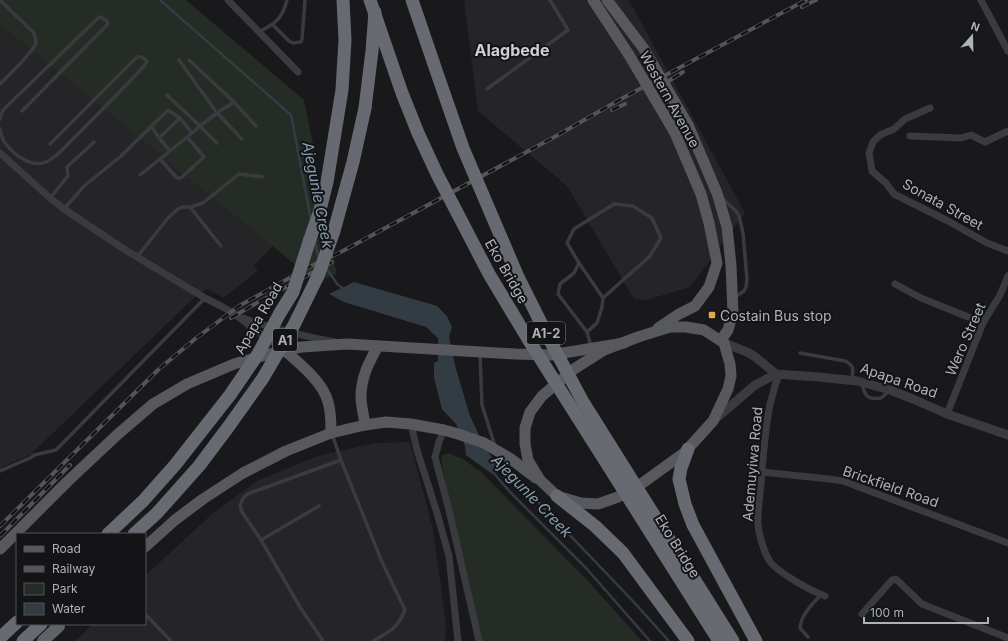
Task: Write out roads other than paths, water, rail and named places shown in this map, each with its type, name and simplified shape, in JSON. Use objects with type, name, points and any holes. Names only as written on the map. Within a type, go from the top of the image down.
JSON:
[{"type":"highway","name":"Apapa Road","points":[[109,533],[143,501],[175,465],[230,395],[258,354],[293,292],[320,210],[327,182],[342,90],[345,40],[343,0]]},
{"type":"highway","name":"Eko Bridge","points":[[370,0],[402,93],[418,133],[437,174],[489,274],[528,339],[719,641]]},
{"type":"highway","name":"A1","points":[[135,533],[157,513],[199,466],[264,378],[294,325],[318,276],[334,231],[353,162],[365,108],[376,0]]},
{"type":"highway","name":"Eko Bridge","points":[[412,0],[463,148],[518,278],[583,402],[733,641]]},
{"type":"highway","points":[[688,449],[681,468],[679,480],[685,504],[693,525],[756,641]]},
{"type":"highway","points":[[557,496],[595,526],[623,553],[688,641]]},
{"type":"highway","points":[[0,638],[16,623]]},
{"type":"highway","points":[[23,641],[40,625]]},
{"type":"highway","points":[[43,641],[60,625]]},
{"type":"main road","name":"Western Avenue","points":[[593,0],[629,55],[675,133],[701,194],[709,223],[717,263],[709,287],[695,306],[679,314],[652,332]]},
{"type":"main road","name":"Western Avenue","points":[[607,0],[644,49],[688,126],[717,193],[727,227],[731,265],[733,313],[728,330],[722,342]]},
{"type":"main road","points":[[146,546],[175,520],[242,473],[286,451],[331,433],[386,422],[411,424],[444,430],[484,443],[511,459],[540,480],[557,496],[581,504],[598,504],[618,497],[637,487],[688,449],[713,421],[728,389],[731,376],[730,364],[722,342],[704,330],[686,327],[670,328],[652,332],[604,350],[574,369],[542,396],[530,412],[525,428],[525,444],[528,460],[540,480]]},
{"type":"main road","points":[[0,549],[79,470],[117,434],[152,404],[187,384],[234,364],[284,350],[302,347],[347,344],[551,354],[624,343]]},
{"type":"main road","points":[[365,425],[361,397],[362,382],[368,363],[378,346]]},
{"type":"main road","points":[[284,350],[313,376],[322,388],[328,401],[331,433]]},
{"type":"main road","points":[[49,641],[60,625]]},
{"type":"street","points":[[228,0],[298,72]]},
{"type":"street","points":[[981,0],[1008,50]]},
{"type":"street","name":"Sonata Street","points":[[930,108],[905,119],[894,129],[880,135],[873,142],[869,153],[872,172],[886,183],[894,194],[948,221],[987,244],[1008,251]]},
{"type":"street","points":[[910,136],[960,138],[971,136],[985,142],[1008,131]]},
{"type":"street","points":[[2,154],[64,209],[137,257],[204,298],[236,315],[284,350]]},
{"type":"street","name":"Wero Street","points":[[947,414],[983,323],[1000,295],[1008,276]]},
{"type":"street","points":[[895,284],[921,298],[983,323]]},
{"type":"street","points":[[236,315],[263,325],[304,336],[347,344]]},
{"type":"street","points":[[713,421],[755,385],[778,375],[754,356],[722,342]]},
{"type":"street","name":"Apapa Road","points":[[778,375],[857,381],[890,390],[947,414],[1008,435]]},
{"type":"street","name":"Ademuyiwa Road","points":[[778,375],[768,413],[764,443],[758,526],[766,553],[771,562],[782,572],[823,596]]},
{"type":"street","points":[[411,424],[417,450],[437,512],[449,556],[458,641]]},
{"type":"street","points":[[444,430],[435,457],[449,510],[479,641]]},
{"type":"street","name":"Brickfield Road","points":[[762,472],[843,481],[1008,543]]},
{"type":"street","points":[[437,512],[449,510]]},
{"type":"street","points":[[862,614],[892,580],[895,579],[922,604],[1008,638]]},
{"type":"lane","points":[[0,0],[34,33],[36,42],[31,51],[0,84]]},
{"type":"lane","points":[[259,32],[280,18],[287,0]]},
{"type":"lane","points":[[273,24],[289,41],[293,43],[301,42],[305,0]]},
{"type":"lane","points":[[487,89],[568,30],[550,0]]},
{"type":"lane","points":[[0,119],[3,110],[98,18],[100,17],[107,21],[108,24],[22,111]]},
{"type":"lane","points":[[0,129],[4,142],[10,150],[25,161],[42,163],[47,162],[111,102],[144,66],[146,61],[145,59],[143,57],[137,57],[50,144]]},
{"type":"lane","points":[[179,60],[217,113],[242,139]]},
{"type":"lane","points":[[189,60],[234,102],[256,126]]},
{"type":"lane","points":[[167,95],[217,143]]},
{"type":"lane","points":[[140,175],[200,126],[234,102]]},
{"type":"lane","points":[[64,209],[84,186],[120,157],[168,110],[180,118],[192,133]]},
{"type":"lane","points":[[159,138],[180,118]]},
{"type":"lane","points":[[151,126],[170,151]]},
{"type":"lane","points":[[160,159],[177,178],[180,178],[204,157],[187,137]]},
{"type":"lane","points":[[50,198],[68,176],[66,167],[94,142]]},
{"type":"lane","points":[[2,154],[10,150]]},
{"type":"lane","points":[[137,257],[168,218],[178,209],[203,203],[239,174],[263,177]]},
{"type":"lane","points":[[717,193],[736,211],[739,216],[743,233],[747,279],[746,287],[744,291],[732,300]]},
{"type":"lane","points":[[587,332],[598,323],[603,298],[567,243],[574,229],[614,204],[633,206],[652,218],[661,238],[650,256],[603,298]]},
{"type":"lane","points":[[190,207],[221,246]]},
{"type":"lane","points":[[579,263],[574,272],[560,284],[558,294],[587,332],[592,347]]},
{"type":"lane","points":[[0,471],[34,455],[56,450],[204,298]]},
{"type":"lane","points":[[480,351],[482,404],[497,451]]},
{"type":"lane","points":[[800,353],[845,361],[851,364],[857,381]]},
{"type":"lane","points":[[331,433],[382,562],[405,610],[402,618],[391,631],[373,641]]},
{"type":"lane","points":[[323,641],[300,607],[261,540],[242,512],[240,506],[245,496],[250,493],[341,460]]},
{"type":"lane","points":[[261,540],[319,506]]},
{"type":"lane","points":[[808,637],[800,628],[800,622],[812,604],[823,596]]},
{"type":"lane","points":[[146,615],[171,641]]},
{"type":"water","points":[[354,282],[437,306],[447,316],[452,327],[449,337],[456,369],[470,416],[485,448],[498,466],[499,472],[492,474],[466,455],[465,446],[456,424],[442,409],[434,378],[434,363],[438,361],[438,338],[426,327],[344,302],[329,294]]},
{"type":"waterway","name":"Ajegunle Creek","points":[[160,0],[291,115],[311,220]]},
{"type":"waterway","name":"Ajegunle Creek","points":[[315,241],[320,259]]},
{"type":"waterway","name":"Ajegunle Creek","points":[[326,268],[338,285],[345,289]]},
{"type":"waterway","points":[[496,466],[515,478],[632,600],[669,641]]},
{"type":"waterway","name":"Ajegunle Creek","points":[[492,471],[510,492],[586,568],[650,641]]},
{"type":"railway","points":[[0,526],[159,369],[195,339],[239,306],[806,0]]},
{"type":"railway","points":[[802,7],[816,0]]},
{"type":"railway","points":[[659,87],[683,72]]},
{"type":"railway","points":[[612,110],[625,104]]},
{"type":"railway","points":[[231,318],[332,262]]},
{"type":"railway","points":[[0,536],[70,465]]},
{"type":"place","name":"Costain Bus stop","points":[[712,315]]},
{"type":"district","name":"Alagbede","points":[[512,50]]}]
